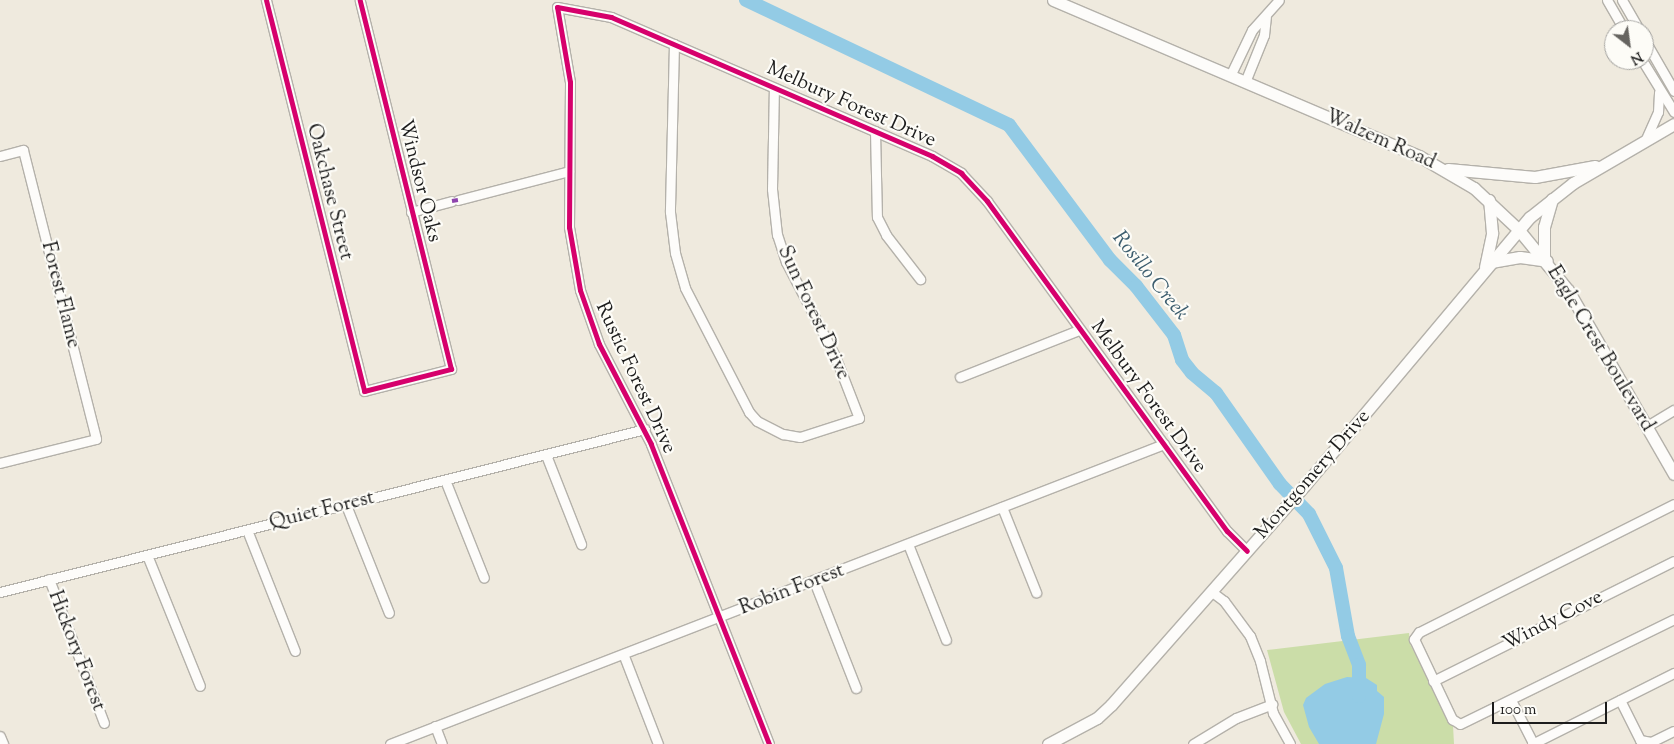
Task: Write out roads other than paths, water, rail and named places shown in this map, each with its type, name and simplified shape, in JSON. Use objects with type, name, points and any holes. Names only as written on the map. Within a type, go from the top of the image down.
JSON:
[{"type":"main road","name":"Walzem Road","points":[[1053,0],[1446,169],[1489,200],[1518,229]]},
{"type":"main road","points":[[1518,229],[1552,199],[1606,163],[1674,124]]},
{"type":"main road","points":[[1446,169],[1534,177],[1606,163]]},
{"type":"main road","points":[[1489,200],[1492,233],[1488,266],[1520,256],[1546,260],[1544,227],[1552,199]]},
{"type":"main road","name":"Eagle Crest Boulevard","points":[[1518,229],[1546,260],[1568,290],[1674,474]]},
{"type":"main road","name":"Montgomery Drive","points":[[1048,744],[1097,718],[1111,705],[1283,511],[1518,229]]},
{"type":"street","name":"Oakchase Street","points":[[266,0],[364,391],[451,369]]},
{"type":"street","name":"Windsor Oaks","points":[[360,0],[451,369]]},
{"type":"street","points":[[1230,76],[1252,30],[1266,18],[1279,0]]},
{"type":"street","points":[[1607,0],[1618,20]]},
{"type":"street","points":[[1622,0],[1633,20]]},
{"type":"street","name":"Melbury Forest Drive","points":[[557,7],[611,17],[932,156],[966,178],[1235,541],[1247,551]]},
{"type":"street","name":"Rustic Forest Drive","points":[[557,7],[570,82],[569,171],[572,254],[587,313],[605,356],[645,429],[769,744]]},
{"type":"street","points":[[1245,82],[1264,35],[1266,18]]},
{"type":"street","name":"Sun Forest Drive","points":[[674,44],[671,228],[678,266],[697,313],[743,404],[757,421],[783,434],[800,437],[859,418],[835,356],[786,262],[777,235],[772,189],[774,88]]},
{"type":"street","points":[[1654,57],[1674,91]]},
{"type":"street","points":[[1648,70],[1674,112]]},
{"type":"street","points":[[1665,76],[1674,82]]},
{"type":"street","points":[[1645,141],[1658,112],[1659,90]]},
{"type":"street","points":[[875,131],[877,217],[886,235],[920,279]]},
{"type":"street","name":"Forest Flame","points":[[0,156],[23,150],[96,439],[0,463]]},
{"type":"street","points":[[411,212],[569,171]]},
{"type":"street","points":[[960,377],[1080,330]]},
{"type":"street","points":[[1646,426],[1674,410]]},
{"type":"street","name":"Quiet Forest","points":[[0,592],[645,429]]},
{"type":"street","name":"Robin Forest","points":[[390,744],[624,656],[1164,444]]},
{"type":"street","points":[[546,454],[582,544]]},
{"type":"street","points":[[445,480],[484,578]]},
{"type":"street","points":[[346,504],[388,613]]},
{"type":"street","points":[[1674,504],[1414,636],[1415,643],[1433,682],[1455,722],[1477,717],[1674,619]]},
{"type":"street","points":[[1002,507],[1036,592]]},
{"type":"street","points":[[247,530],[294,651]]},
{"type":"street","points":[[908,544],[946,640]]},
{"type":"street","points":[[147,555],[200,686]]},
{"type":"street","name":"Windy Cove","points":[[1433,682],[1674,561]]},
{"type":"street","name":"Hickory Forest","points":[[49,579],[104,723]]},
{"type":"street","points":[[814,581],[856,688]]},
{"type":"street","points":[[1212,592],[1224,601],[1250,636],[1272,704],[1290,744]]},
{"type":"street","points":[[624,656],[658,744]]},
{"type":"street","points":[[1511,700],[1532,744],[1674,674]]},
{"type":"street","points":[[1620,700],[1640,740],[1651,742],[1674,731]]},
{"type":"street","points":[[1193,744],[1236,718],[1272,704]]},
{"type":"street","points":[[435,726],[442,744]]},
{"type":"street","points":[[0,737],[3,744]]},
{"type":"water","points":[[1347,677],[1366,678],[1377,685],[1377,691],[1384,697],[1384,714],[1376,744],[1319,744],[1309,727],[1303,705],[1306,698],[1325,684]]},
{"type":"waterway","name":"Rosillo Creek","points":[[746,0],[1009,125],[1110,260],[1136,286],[1174,335],[1182,360],[1192,373],[1216,393],[1280,484],[1309,514],[1336,568],[1348,636],[1359,665],[1359,696]]}]
